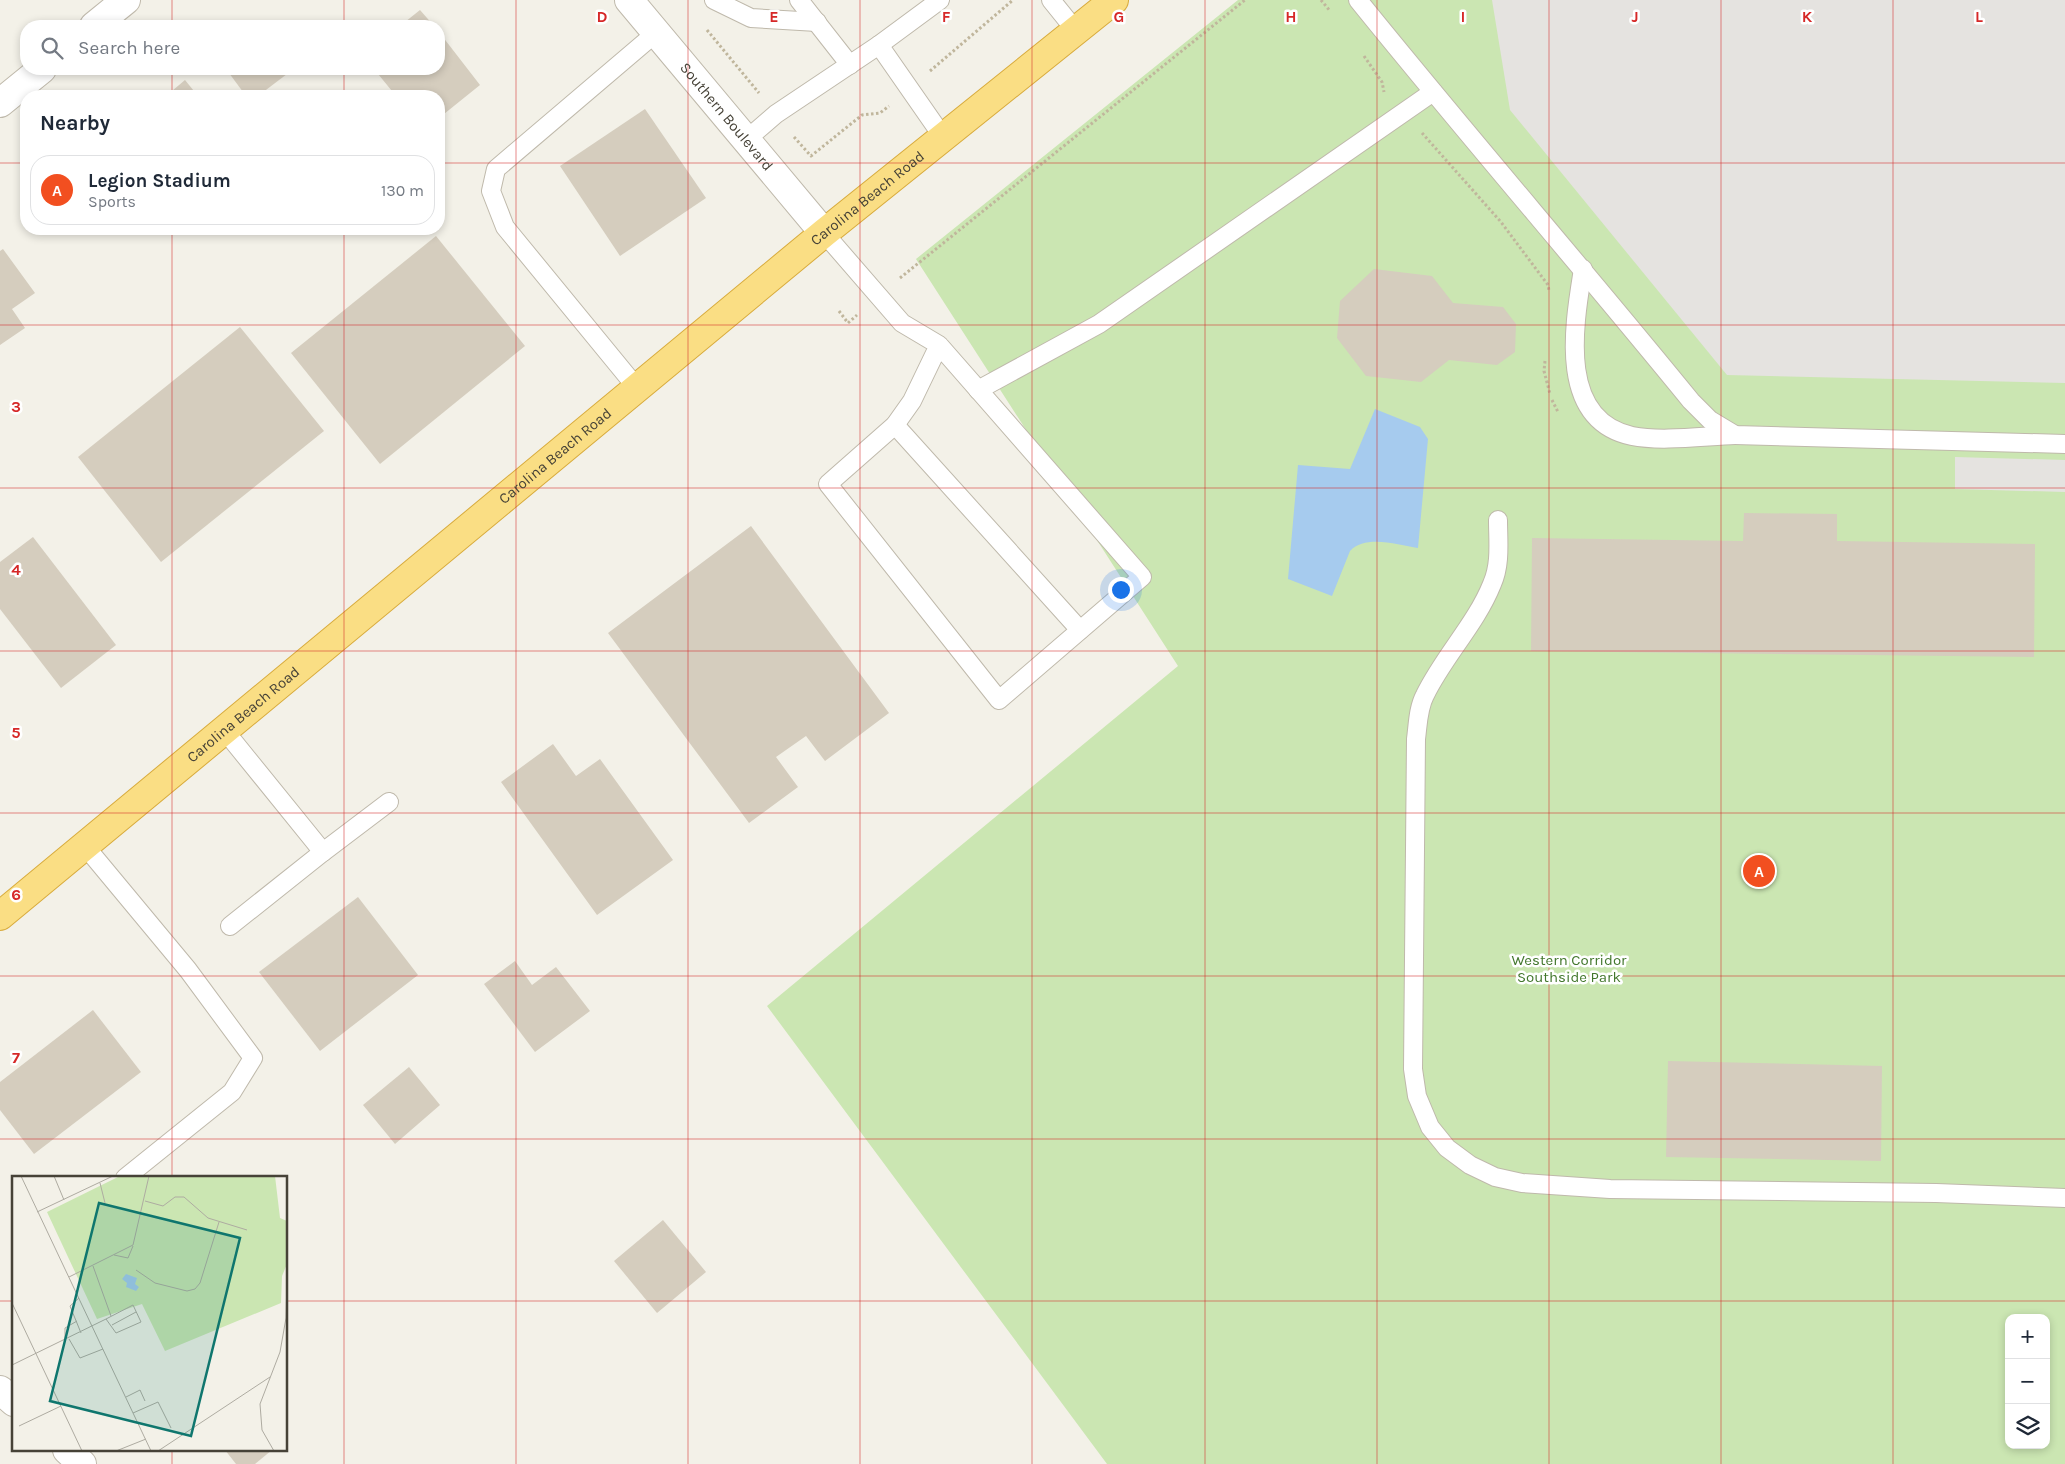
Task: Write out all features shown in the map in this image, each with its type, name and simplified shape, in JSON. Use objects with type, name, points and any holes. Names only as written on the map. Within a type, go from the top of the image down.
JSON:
[{"type":"highway","name":"Carolina Beach Road","points":[[0,916],[824,233],[1114,0]]},
{"type":"street","points":[[101,20],[126,0]]},
{"type":"street","name":"Southern Boulevard","points":[[629,0],[824,233]]},
{"type":"street","points":[[0,103],[35,75]]},
{"type":"street","points":[[0,1390],[12,1400]]},
{"type":"street","points":[[69,1452],[82,1464]]},
{"type":"lane","points":[[714,0],[751,18],[816,22]]},
{"type":"lane","points":[[799,0],[850,65]]},
{"type":"lane","points":[[746,140],[776,114],[880,45],[940,0]]},
{"type":"lane","points":[[1051,0],[1076,31]]},
{"type":"lane","points":[[1358,0],[1433,92],[1584,269],[1690,401],[1710,420],[1735,435]]},
{"type":"lane","points":[[637,388],[505,228],[491,191],[496,169],[657,32]]},
{"type":"lane","points":[[880,45],[943,137]]},
{"type":"lane","points":[[978,390],[1099,324],[1404,114],[1433,92]]},
{"type":"lane","points":[[824,233],[902,323],[939,345],[1142,577],[999,700],[828,484],[895,424],[912,401],[939,345]]},
{"type":"lane","points":[[1584,269],[1576,312],[1575,369],[1582,394],[1592,412],[1611,429],[1633,436],[1655,438],[1735,435],[2065,444]]},
{"type":"lane","points":[[895,424],[1080,630]]},
{"type":"lane","points":[[1498,520],[1498,564],[1493,583],[1424,696],[1418,715],[1416,739],[1413,1069],[1417,1096],[1430,1127],[1447,1148],[1470,1165],[1496,1177],[1522,1183],[1610,1189],[1936,1192],[2065,1198]]},
{"type":"lane","points":[[225,731],[323,852]]},
{"type":"lane","points":[[230,926],[389,802]]},
{"type":"lane","points":[[85,846],[188,970],[253,1058],[232,1092],[127,1176]]},
{"type":"path","points":[[839,311],[848,323],[914,266],[1061,150],[1245,0]]},
{"type":"path","points":[[1322,0],[1333,16]]},
{"type":"path","points":[[706,29],[811,156]]},
{"type":"path","points":[[1363,54],[1382,82],[1384,93],[1500,222],[1548,285],[1550,293]]},
{"type":"path","points":[[1546,355],[1544,371],[1554,406],[1563,420]]},
{"type":"green space","name":"Western Corridor Southside Park","points":[[1238,0],[2065,0],[2065,1464],[1107,1464],[767,1006],[1178,666],[916,259]]},
{"type":"shaded area","points":[[1492,0],[2065,0],[2065,383],[1727,375],[1510,110]]},
{"type":"shaded area","points":[[1955,457],[2065,460],[2065,492],[1955,489]]},
{"type":"water","points":[[1375,409],[1420,427],[1428,439],[1418,548],[1382,542],[1365,543],[1357,546],[1350,551],[1332,596],[1288,579],[1298,465],[1350,469]]},
{"type":"building","points":[[420,10],[429,20],[408,20]]},
{"type":"building","points":[[445,40],[480,85],[445,113],[445,90],[391,90],[379,75],[445,75]]},
{"type":"building","points":[[230,75],[286,75],[266,90],[242,90]]},
{"type":"building","points":[[185,80],[193,90],[173,90]]},
{"type":"building","points":[[645,109],[706,198],[620,256],[560,166]]},
{"type":"building","points":[[436,236],[525,346],[380,464],[291,353]]},
{"type":"building","points":[[3,249],[35,293],[12,309],[25,328],[0,345],[0,251]]},
{"type":"building","points":[[1374,269],[1432,276],[1453,303],[1503,307],[1516,324],[1515,352],[1497,365],[1449,360],[1421,382],[1366,376],[1337,338],[1340,301]]},
{"type":"building","points":[[240,327],[324,431],[161,562],[78,457]]},
{"type":"building","points":[[1744,513],[1837,514],[1837,541],[2035,544],[2034,657],[1531,651],[1532,538],[1743,541]]},
{"type":"building","points":[[751,526],[889,713],[825,761],[806,736],[776,757],[798,787],[749,823],[608,633]]},
{"type":"building","points":[[33,537],[116,645],[61,688],[0,609],[0,562]]},
{"type":"building","points":[[553,744],[576,776],[600,759],[673,860],[597,915],[501,782]]},
{"type":"building","points":[[358,897],[418,975],[320,1051],[259,972]]},
{"type":"building","points":[[515,961],[532,985],[556,967],[590,1011],[535,1052],[484,984]]},
{"type":"building","points":[[93,1010],[141,1072],[34,1154],[0,1110],[0,1082]]},
{"type":"building","points":[[1668,1061],[1882,1066],[1881,1161],[1666,1157]]},
{"type":"building","points":[[409,1067],[440,1105],[395,1144],[363,1105]]},
{"type":"building","points":[[663,1220],[706,1272],[657,1313],[614,1261]]},
{"type":"building","points":[[227,1452],[270,1452],[255,1464],[236,1464]]},
{"type":"place","name":"Legion Stadium","points":[[1759,871]]}]
